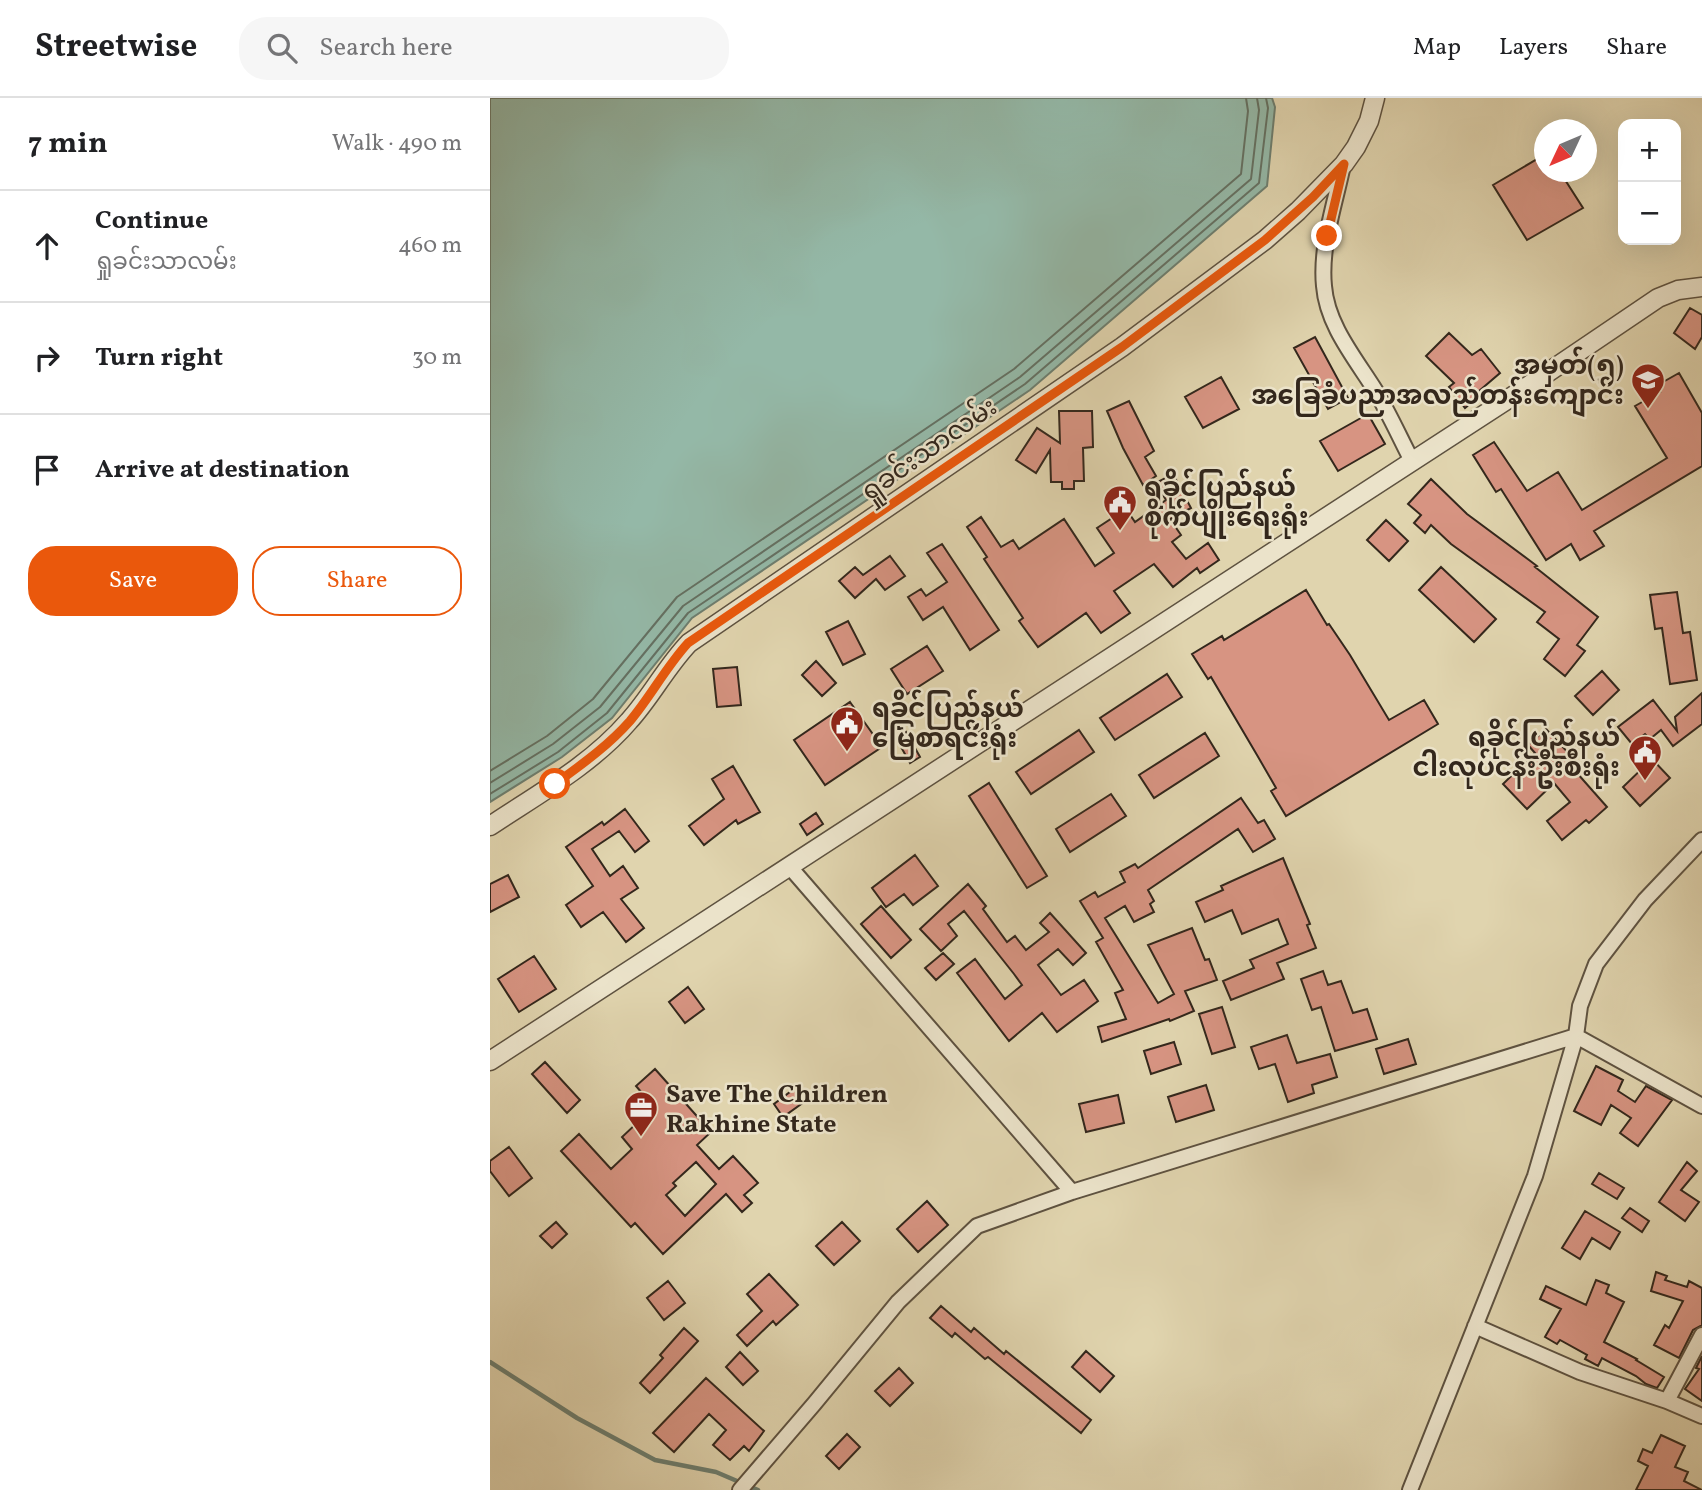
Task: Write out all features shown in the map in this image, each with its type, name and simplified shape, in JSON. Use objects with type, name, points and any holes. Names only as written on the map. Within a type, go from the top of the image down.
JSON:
[{"type":"street","name":"ရှုခင်းသာလမ်း","points":[[490,826],[570,773],[613,738],[630,720],[688,643],[1122,347],[1265,240],[1313,197],[1344,164],[1356,147],[1375,98]]},
{"type":"street","points":[[1344,164],[1327,236],[1324,274],[1326,301],[1351,354],[1376,392],[1412,461]]},
{"type":"street","points":[[490,1062],[1658,298],[1678,290],[1702,287]]},
{"type":"street","points":[[1410,1490],[1535,1176],[1576,1036],[1580,1006],[1596,964],[1645,900],[1702,840]]},
{"type":"street","points":[[789,866],[1072,1192]]},
{"type":"street","points":[[740,1490],[898,1302],[977,1226],[1072,1192],[1576,1036],[1702,1106]]},
{"type":"street","points":[[1475,1326],[1580,1372],[1667,1401],[1702,1416]]},
{"type":"street","points":[[1667,1401],[1702,1335]]},
{"type":"water","points":[[490,98],[1272,98],[1275,107],[1267,186],[1030,390],[692,618],[612,718],[562,757],[490,802]]},
{"type":"building","points":[[1534,161],[1534,182],[1566,182],[1583,208],[1527,240],[1493,185]]},
{"type":"building","points":[[1690,308],[1702,315],[1702,337],[1695,349],[1674,333]]},
{"type":"building","points":[[1449,333],[1472,355],[1481,349],[1500,373],[1479,391],[1482,394],[1465,408],[1449,387],[1454,383],[1426,356]]},
{"type":"building","points":[[1315,337],[1348,398],[1328,409],[1294,348]]},
{"type":"building","points":[[1679,373],[1702,413],[1702,466],[1594,531],[1604,546],[1580,560],[1571,544],[1546,560],[1501,489],[1496,492],[1473,455],[1494,442],[1527,491],[1558,472],[1582,510],[1667,458],[1635,406],[1660,392],[1656,386]]},
{"type":"building","points":[[1221,377],[1239,409],[1203,428],[1185,397]]},
{"type":"building","points":[[1129,401],[1154,451],[1145,457],[1156,476],[1143,485],[1107,411]]},
{"type":"building","points":[[1059,411],[1092,411],[1093,447],[1083,448],[1084,481],[1074,481],[1074,489],[1062,489],[1062,482],[1051,482],[1050,450],[1036,473],[1016,460],[1037,428],[1060,443]]},
{"type":"building","points":[[1368,414],[1385,444],[1338,471],[1320,441]]},
{"type":"building","points":[[1173,474],[1191,508],[1170,519],[1181,535],[1172,542],[1186,559],[1208,543],[1219,560],[1200,573],[1197,568],[1173,587],[1154,564],[1114,591],[1130,613],[1101,633],[1086,613],[1038,647],[1019,621],[1023,618],[984,559],[987,557],[967,527],[981,517],[1001,547],[1013,540],[1019,549],[1064,519],[1095,566],[1114,553],[1097,528],[1126,509],[1135,522],[1166,500],[1156,483]]},
{"type":"building","points":[[1431,479],[1467,514],[1537,566],[1535,567],[1598,617],[1577,645],[1585,651],[1565,676],[1544,659],[1559,639],[1537,622],[1545,612],[1451,544],[1431,525],[1425,533],[1414,523],[1421,515],[1408,504]]},
{"type":"building","points":[[1386,520],[1408,541],[1389,561],[1367,540]]},
{"type":"building","points":[[942,544],[999,630],[970,650],[943,607],[923,620],[908,597],[921,589],[926,596],[947,582],[927,553]]},
{"type":"building","points":[[890,556],[905,576],[885,590],[876,579],[855,598],[839,581],[855,567],[863,575]]},
{"type":"building","points":[[1441,567],[1496,619],[1474,642],[1419,590]]},
{"type":"building","points":[[1306,590],[1327,625],[1329,624],[1350,655],[1389,720],[1424,700],[1438,724],[1286,816],[1271,791],[1276,788],[1257,755],[1211,677],[1208,679],[1192,654],[1222,636],[1224,640]]},
{"type":"building","points":[[1677,592],[1683,633],[1690,632],[1697,680],[1670,684],[1662,628],[1655,629],[1650,595]]},
{"type":"building","points":[[848,621],[865,654],[843,665],[826,632]]},
{"type":"building","points":[[927,646],[943,671],[907,694],[891,669]]},
{"type":"building","points":[[816,661],[836,683],[822,696],[802,675]]},
{"type":"building","points":[[737,667],[741,705],[717,707],[713,669]]},
{"type":"building","points":[[1602,671],[1619,690],[1593,715],[1575,696]]},
{"type":"building","points":[[1167,674],[1182,697],[1115,740],[1100,718]]},
{"type":"building","points":[[1702,693],[1702,724],[1673,746],[1661,730],[1650,739],[1645,734],[1632,744],[1618,727],[1653,700],[1677,731],[1675,717]]},
{"type":"building","points":[[850,702],[882,747],[825,785],[794,740]]},
{"type":"building","points":[[1546,729],[1574,759],[1569,764],[1607,807],[1589,823],[1586,820],[1562,840],[1547,821],[1570,802],[1554,783],[1527,809],[1503,784],[1535,753],[1528,745]]},
{"type":"building","points":[[1079,730],[1094,752],[1031,794],[1016,772]]},
{"type":"building","points":[[906,732],[920,757],[910,763],[896,738]]},
{"type":"building","points":[[1205,733],[1219,756],[1154,798],[1139,775]]},
{"type":"building","points":[[1652,759],[1670,778],[1640,806],[1623,787]]},
{"type":"building","points":[[733,766],[760,812],[738,824],[736,820],[704,845],[689,826],[724,799],[712,779]]},
{"type":"building","points":[[989,783],[1047,876],[1027,888],[969,796]]},
{"type":"building","points":[[1111,794],[1126,816],[1070,852],[1056,829]]},
{"type":"building","points":[[1241,798],[1258,823],[1264,820],[1275,839],[1253,852],[1238,829],[1148,890],[1154,901],[1150,904],[1154,912],[1134,922],[1125,906],[1105,918],[1158,1003],[1174,994],[1148,945],[1192,928],[1205,960],[1209,959],[1217,980],[1185,991],[1194,1011],[1102,1042],[1098,1027],[1126,1019],[1115,993],[1123,990],[1096,942],[1103,938],[1080,901],[1095,892],[1098,897],[1125,882],[1120,872],[1135,864],[1138,868]]},
{"type":"building","points":[[625,809],[649,841],[635,852],[619,831],[592,849],[610,876],[623,866],[638,888],[621,899],[644,928],[626,942],[603,912],[581,927],[566,905],[593,886],[566,847]]},
{"type":"building","points":[[816,813],[823,824],[807,835],[800,824]]},
{"type":"building","points":[[915,855],[938,886],[913,905],[904,894],[886,907],[872,888]]},
{"type":"building","points":[[1283,858],[1310,924],[1307,925],[1316,948],[1277,963],[1284,979],[1231,1000],[1223,981],[1254,968],[1250,960],[1288,944],[1278,919],[1242,934],[1232,910],[1205,922],[1196,902],[1223,890],[1221,886]]},
{"type":"building","points":[[508,875],[519,897],[490,912],[490,884]]},
{"type":"building","points":[[968,884],[986,906],[983,909],[1007,942],[1015,936],[1026,950],[1049,932],[1040,923],[1050,913],[1086,953],[1073,965],[1058,949],[1038,965],[1061,995],[1084,980],[1098,1001],[1057,1032],[1042,1013],[1009,1041],[957,973],[975,959],[1005,999],[1022,985],[964,911],[948,924],[957,936],[941,951],[920,929]]},
{"type":"building","points":[[881,906],[911,940],[891,958],[861,924]]},
{"type":"building","points":[[943,953],[954,964],[936,980],[925,968]]},
{"type":"building","points":[[534,956],[556,989],[519,1012],[498,979]]},
{"type":"building","points":[[1323,971],[1328,985],[1341,981],[1353,1013],[1367,1009],[1377,1039],[1335,1051],[1321,1007],[1312,1010],[1301,979]]},
{"type":"building","points":[[688,987],[704,1009],[685,1023],[669,1002]]},
{"type":"building","points":[[1222,1007],[1235,1047],[1212,1054],[1199,1014]]},
{"type":"building","points":[[1287,1035],[1297,1063],[1330,1054],[1337,1077],[1312,1085],[1314,1093],[1288,1102],[1275,1064],[1259,1069],[1251,1047]]},
{"type":"building","points":[[1408,1039],[1416,1064],[1384,1074],[1376,1049]]},
{"type":"building","points":[[1174,1042],[1181,1064],[1151,1074],[1144,1051]]},
{"type":"building","points":[[545,1062],[580,1100],[567,1113],[532,1074]]},
{"type":"building","points":[[1596,1066],[1623,1080],[1618,1091],[1635,1102],[1646,1086],[1672,1100],[1638,1146],[1620,1133],[1631,1118],[1611,1105],[1601,1125],[1574,1111]]},
{"type":"building","points":[[655,1069],[711,1132],[697,1145],[719,1169],[733,1156],[758,1183],[744,1195],[752,1203],[742,1212],[726,1194],[663,1254],[635,1223],[631,1227],[561,1151],[579,1134],[611,1169],[632,1149],[622,1137],[654,1107],[636,1086]],"holes":[[[696,1162],[716,1184],[685,1216],[666,1195],[676,1186],[673,1183]]]},
{"type":"building","points":[[1206,1085],[1214,1110],[1176,1122],[1168,1097]]},
{"type":"building","points":[[794,1089],[804,1102],[783,1117],[774,1104]]},
{"type":"building","points":[[1118,1095],[1124,1123],[1086,1132],[1079,1104]]},
{"type":"building","points":[[509,1147],[532,1178],[509,1196],[490,1171],[490,1161]]},
{"type":"building","points":[[1687,1162],[1697,1171],[1681,1190],[1699,1202],[1685,1221],[1659,1202]]},
{"type":"building","points":[[1599,1173],[1624,1188],[1617,1199],[1592,1184]]},
{"type":"building","points":[[927,1201],[948,1225],[918,1252],[897,1229]]},
{"type":"building","points":[[1630,1208],[1649,1221],[1642,1232],[1622,1218]]},
{"type":"building","points":[[1585,1211],[1620,1232],[1610,1249],[1592,1238],[1580,1259],[1562,1248]]},
{"type":"building","points":[[556,1222],[567,1234],[552,1248],[540,1236]]},
{"type":"building","points":[[842,1222],[860,1241],[834,1265],[816,1246]]},
{"type":"building","points":[[1656,1272],[1667,1276],[1665,1280],[1687,1287],[1689,1281],[1702,1288],[1702,1325],[1693,1330],[1679,1358],[1654,1345],[1665,1325],[1669,1328],[1683,1301],[1651,1291]]},
{"type":"building","points":[[769,1274],[798,1305],[776,1325],[773,1321],[747,1346],[737,1335],[762,1311],[747,1294]]},
{"type":"building","points":[[1596,1280],[1609,1285],[1606,1293],[1624,1302],[1604,1342],[1664,1377],[1657,1388],[1602,1358],[1598,1366],[1585,1359],[1587,1355],[1560,1340],[1557,1344],[1545,1337],[1561,1309],[1540,1299],[1546,1286],[1586,1305]]},
{"type":"building","points":[[668,1281],[685,1303],[664,1320],[647,1298]]},
{"type":"building","points":[[941,1306],[971,1332],[974,1328],[1004,1354],[1006,1351],[1091,1420],[1081,1433],[988,1357],[985,1359],[955,1333],[952,1337],[930,1318]]},
{"type":"building","points":[[684,1328],[698,1341],[650,1393],[640,1383],[663,1358],[660,1355]]},
{"type":"building","points":[[1086,1351],[1114,1376],[1100,1392],[1072,1367]]},
{"type":"building","points":[[740,1352],[758,1371],[743,1385],[726,1367]]},
{"type":"building","points":[[1702,1356],[1702,1401],[1685,1389],[1699,1369],[1696,1368]]},
{"type":"building","points":[[899,1368],[913,1383],[890,1406],[875,1391]]},
{"type":"building","points":[[706,1378],[764,1431],[749,1451],[744,1446],[730,1460],[713,1445],[726,1430],[709,1414],[674,1452],[653,1433]]},
{"type":"building","points":[[847,1434],[860,1447],[839,1469],[826,1456]]},
{"type":"building","points":[[1661,1435],[1685,1446],[1675,1467],[1688,1472],[1684,1481],[1702,1490],[1636,1490],[1648,1466],[1638,1461],[1643,1449],[1652,1453]]},
{"type":"waterway","points":[[490,1362],[577,1418],[655,1460],[716,1472],[758,1490]]},
{"type":"place","name":"အမှတ်(၅) အခြေခံပညာအလည်တန်းကျောင်း","points":[[1648,410]]},
{"type":"place","name":"ရခိုင်ပြည်နယ် စိုက်ပျိုးရေးရုံး","points":[[1120,532]]},
{"type":"place","name":"ရခိုင်ပြည်နယ် မြေစာရင်းရုံး","points":[[847,753]]},
{"type":"place","name":"ရခိုင်ပြည်နယ် ငါးလုပ်ငန်းဦးစီးရုံး","points":[[1645,782]]},
{"type":"place","name":"Save The Children Rakhine State","points":[[641,1138]]},
{"type":"route","points":[[555,784],[590,758],[630,720],[688,643],[1122,347],[1265,240],[1313,197],[1344,164],[1327,236]]}]
